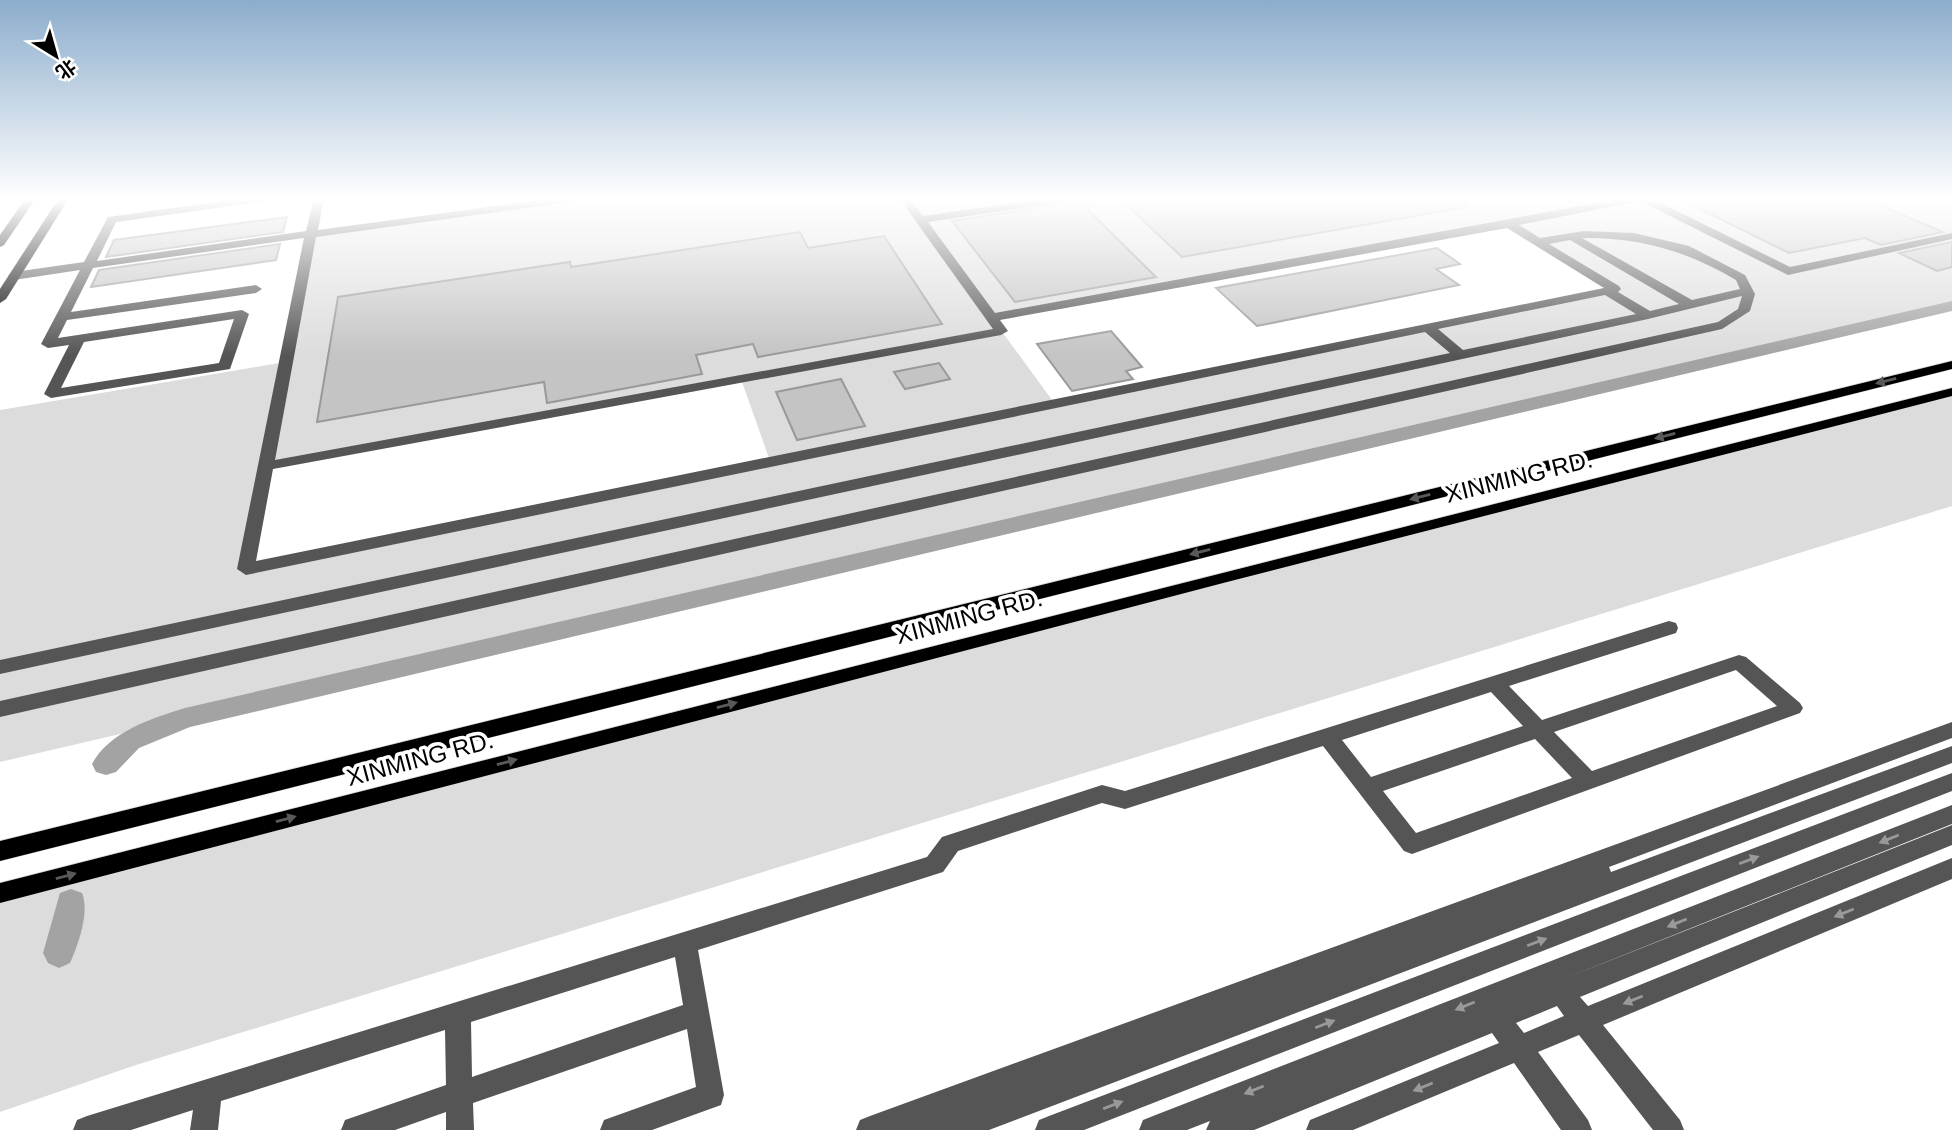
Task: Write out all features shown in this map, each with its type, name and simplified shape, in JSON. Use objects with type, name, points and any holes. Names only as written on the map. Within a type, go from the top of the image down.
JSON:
[{"type":"main road","points":[[0,299],[31,251]]},
{"type":"main road","name":"XINMING RD.","points":[[0,851],[1952,365]]},
{"type":"main road","name":"XINMING RD.","points":[[0,893],[1952,392]]},
{"type":"lane","points":[[79,339],[51,394],[225,366],[242,314],[79,339],[47,344],[95,251]]},
{"type":"lane","points":[[15,276],[194,251]]},
{"type":"lane","points":[[308,251],[246,569],[1615,289],[1552,251]]},
{"type":"lane","points":[[266,466],[1001,331],[943,251]]},
{"type":"lane","points":[[992,318],[1362,251]]},
{"type":"lane","points":[[1597,251],[1691,305]]},
{"type":"lane","points":[[0,709],[1722,326],[1744,311],[1748,291],[1741,278],[1688,251]]},
{"type":"lane","points":[[1747,251],[1788,271],[1883,251]]},
{"type":"lane","points":[[62,317],[256,289]]},
{"type":"lane","points":[[1607,291],[1648,315]]},
{"type":"lane","points":[[0,667],[1242,402],[1455,350],[1648,315],[1748,291]]},
{"type":"lane","points":[[1427,327],[1455,350]]},
{"type":"lane","points":[[87,1130],[935,865],[950,844],[1102,794],[1125,800],[1669,628]]},
{"type":"lane","points":[[1327,736],[1367,787],[1412,844],[1793,708],[1739,662],[1367,787]]},
{"type":"lane","points":[[1494,683],[1588,781]]},
{"type":"lane","points":[[870,1130],[1952,730]]},
{"type":"lane","points":[[911,1130],[1952,742]]},
{"type":"lane","points":[[953,1130],[1952,754]]},
{"type":"lane","points":[[1049,1130],[1952,782]]},
{"type":"lane","points":[[1153,1130],[1952,814]]},
{"type":"lane","points":[[1220,1130],[1952,835]]},
{"type":"lane","points":[[1320,1130],[1952,868]]},
{"type":"lane","points":[[614,1130],[711,1095],[685,943]]},
{"type":"lane","points":[[1561,992],[1670,1130]]},
{"type":"lane","points":[[355,1130],[697,1013]]},
{"type":"lane","points":[[458,1014],[460,1130]]},
{"type":"lane","points":[[1498,1018],[1578,1130]]},
{"type":"lane","points":[[204,1130],[209,1092]]},
{"type":"shaded area","points":[[308,251],[1362,251],[992,318],[1055,404],[1614,289],[1552,251],[1952,251],[1952,306],[0,762],[0,410],[286,362]],"holes":[[[741,379],[770,461],[246,569],[266,466]]]},
{"type":"shaded area","points":[[1952,394],[1952,506],[136,1065],[0,1112],[0,894]]},
{"type":"building","points":[[109,251],[150,251],[106,257]]},
{"type":"building","points":[[233,251],[278,251],[276,260],[91,287],[99,270]]},
{"type":"building","points":[[677,251],[894,251],[942,324],[758,357],[753,344],[696,355],[702,374],[547,403],[544,382],[317,422],[338,297],[570,262],[571,267]]},
{"type":"building","points":[[975,251],[1129,251],[1156,277],[1015,302]]},
{"type":"building","points":[[1175,251],[1218,251],[1182,257]]},
{"type":"building","points":[[1422,251],[1441,251],[1460,264],[1436,269],[1459,285],[1257,326],[1216,288]]},
{"type":"building","points":[[1952,251],[1952,267],[1937,271],[1899,253]]},
{"type":"building","points":[[1111,331],[1142,367],[1126,371],[1133,379],[1072,391],[1037,344]]},
{"type":"building","points":[[939,363],[950,379],[905,389],[894,372]]},
{"type":"building","points":[[841,379],[865,426],[797,440],[776,392]]},
{"type":"waterway","points":[[106,764],[130,741],[185,718],[1952,306]]},
{"type":"waterway","points":[[59,953],[71,903]]}]
